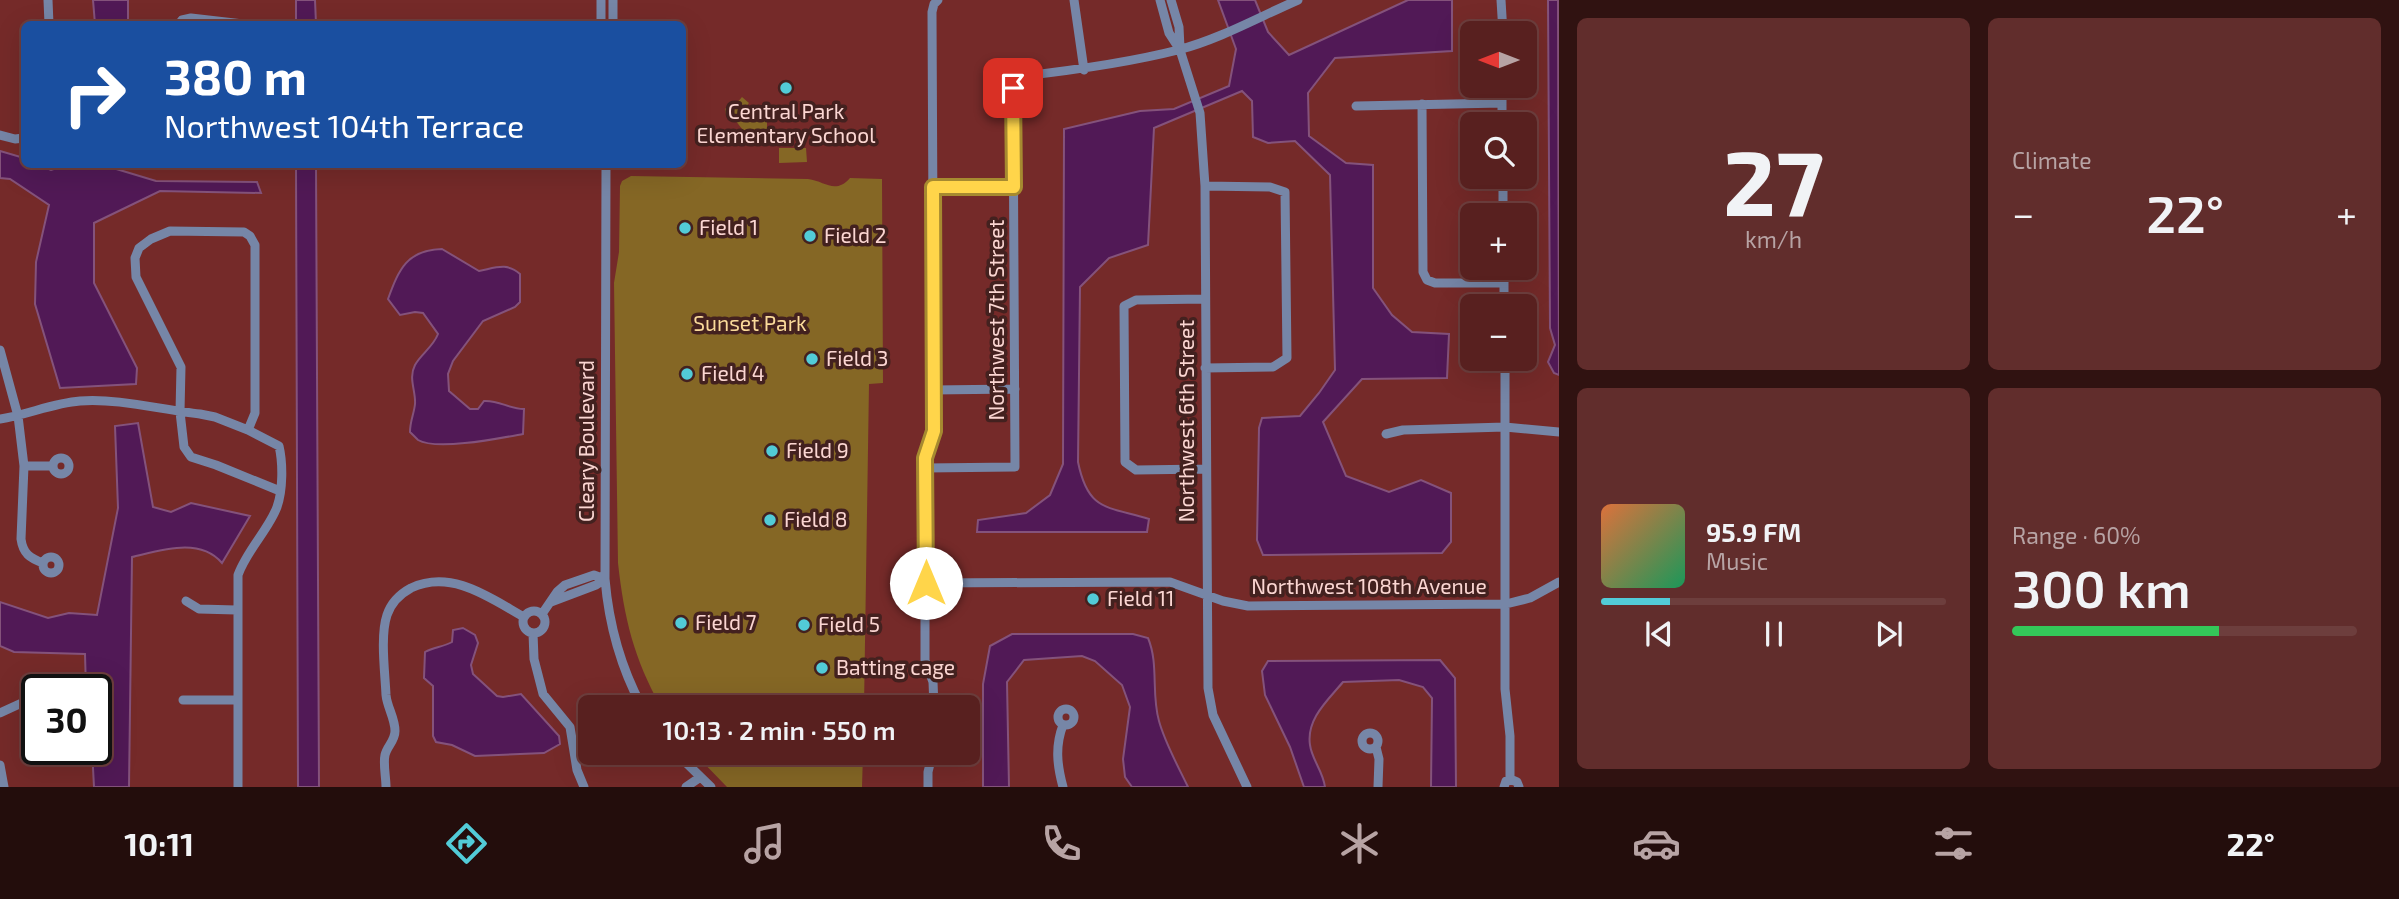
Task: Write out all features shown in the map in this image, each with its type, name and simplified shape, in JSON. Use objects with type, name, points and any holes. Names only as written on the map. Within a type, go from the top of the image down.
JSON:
[{"type":"street","points":[[48,0],[49,21]]},
{"type":"street","points":[[601,0],[601,21]]},
{"type":"street","points":[[612,0],[613,21]]},
{"type":"street","points":[[1074,0],[1084,70],[1180,50],[1298,0]]},
{"type":"street","name":"Northwest 6th Street","points":[[1160,0],[1170,33],[1180,50],[1200,113],[1205,186],[1205,594],[1208,688],[1213,715],[1247,787]]},
{"type":"street","name":"Northwest 6th Street","points":[[1171,0],[1179,27],[1180,50]]},
{"type":"street","points":[[1501,0],[1502,21]]},
{"type":"street","points":[[934,695],[933,682],[925,660],[925,458],[934,431],[932,12],[936,2]]},
{"type":"street","points":[[184,21],[191,18],[217,21]]},
{"type":"street","name":"Northwest 7th Street","points":[[925,468],[1015,467],[1013,88],[1023,76],[1084,70]]},
{"type":"street","points":[[1502,98],[1502,112]]},
{"type":"street","points":[[1356,106],[1502,103]]},
{"type":"street","points":[[1422,104],[1423,272],[1427,280],[1435,283],[1504,283],[1504,294]]},
{"type":"street","points":[[0,135],[21,138]]},
{"type":"street","name":"Cleary Boulevard","points":[[607,168],[605,579],[609,616],[617,650],[637,695]]},
{"type":"street","points":[[1205,186],[1270,187],[1285,192],[1287,358],[1272,367],[1205,368]]},
{"type":"street","points":[[933,187],[1014,187]]},
{"type":"street","points":[[248,430],[255,414],[255,245],[244,232],[170,231],[151,239],[139,248],[135,258],[136,277],[181,366],[180,412],[184,447],[191,457],[280,491]]},
{"type":"street","points":[[1205,299],[1136,300],[1124,306],[1125,463],[1136,470],[1205,470]]},
{"type":"street","points":[[0,350],[18,416],[24,466],[22,549],[31,559],[44,563]]},
{"type":"street","points":[[1505,371],[1505,689],[1510,736],[1507,783],[1515,780],[1519,787]]},
{"type":"street","points":[[933,390],[1015,389]]},
{"type":"street","points":[[0,419],[64,403],[84,401],[215,417],[279,446],[280,491],[276,508],[243,561],[238,575],[238,787]]},
{"type":"street","points":[[1386,435],[1403,430],[1505,428],[1559,432]]},
{"type":"street","points":[[24,466],[53,466]]},
{"type":"street","points":[[524,617],[524,626],[533,633],[539,632],[544,626],[542,614],[556,592],[565,585],[594,575],[605,579]]},
{"type":"street","points":[[386,787],[385,755],[395,733],[386,699],[384,626],[392,603],[403,592],[418,585],[450,581],[461,584],[524,617]]},
{"type":"street","name":"Northwest 108th Avenue","points":[[926,583],[1170,582],[1248,606],[1506,604],[1531,598],[1559,582]]},
{"type":"street","points":[[186,601],[199,609],[236,610]]},
{"type":"street","points":[[524,617],[533,611],[542,614]]},
{"type":"street","points":[[533,633],[534,659],[543,694],[569,727],[577,769],[584,787]]},
{"type":"street","points":[[183,701],[237,700]]},
{"type":"street","points":[[0,713],[21,703]]},
{"type":"street","points":[[1063,725],[1058,738],[1057,767],[1063,787]]},
{"type":"street","points":[[1376,747],[1379,759],[1378,787]]},
{"type":"street","points":[[0,765],[4,787]]},
{"type":"street","points":[[687,765],[702,782],[711,787]]},
{"type":"street","points":[[928,787],[930,765]]},
{"type":"street","points":[[686,787],[702,782]]},
{"type":"green space","points":[[742,97],[749,103],[743,111],[753,121],[761,113],[767,120],[767,139],[750,139],[735,120],[726,115],[725,109],[729,104],[736,104]]},
{"type":"green space","points":[[779,148],[806,148],[807,162],[779,163]]},
{"type":"green space","name":"Sunset Park","points":[[631,176],[808,179],[830,186],[840,186],[850,178],[882,179],[883,383],[869,384],[864,695],[655,695],[652,689],[637,655],[627,620],[618,563],[614,283],[619,252],[622,181]]},
{"type":"green space","points":[[706,765],[863,765],[862,787],[727,787]]},
{"type":"shaded area","points":[[93,0],[128,0],[128,21],[95,21]]},
{"type":"shaded area","points":[[296,0],[315,0],[316,21],[296,21]]},
{"type":"shaded area","points":[[1218,0],[1255,0],[1268,32],[1289,55],[1408,0],[1452,0],[1452,51],[1335,58],[1308,93],[1309,136],[1346,163],[1373,165],[1373,288],[1392,315],[1412,332],[1449,334],[1447,378],[1362,379],[1323,422],[1346,476],[1389,492],[1421,480],[1451,493],[1451,542],[1442,553],[1263,555],[1257,540],[1259,428],[1262,418],[1300,416],[1335,370],[1330,175],[1295,141],[1268,143],[1253,137],[1252,101],[1242,91],[1154,128],[1148,245],[1109,258],[1080,287],[1078,462],[1082,478],[1087,490],[1101,504],[1149,519],[1147,532],[977,532],[978,520],[1026,513],[1050,495],[1063,464],[1064,129],[1140,111],[1174,109],[1229,86],[1236,49]]},
{"type":"shaded area","points":[[1548,0],[1558,0],[1559,375],[1554,373],[1548,362],[1555,345],[1550,328]]},
{"type":"shaded area","points":[[0,151],[21,157],[21,168],[113,168],[156,181],[257,182],[261,193],[160,191],[94,223],[94,283],[137,368],[136,384],[60,388],[35,304],[36,262],[49,205],[10,179],[0,178]]},
{"type":"shaded area","points":[[296,168],[316,168],[319,787],[298,787]]},
{"type":"shaded area","points":[[442,249],[479,271],[506,267],[520,274],[520,302],[515,307],[483,321],[453,361],[448,374],[449,391],[470,409],[478,409],[484,401],[524,409],[523,434],[469,443],[439,444],[418,440],[410,432],[415,404],[413,370],[438,334],[423,313],[400,315],[388,299],[401,270],[412,257],[430,250]]},
{"type":"shaded area","points":[[138,423],[153,507],[171,512],[191,503],[250,516],[222,563],[203,550],[192,548],[168,549],[132,557],[129,787],[94,787],[93,765],[112,765],[112,674],[86,674],[85,654],[14,652],[0,646],[0,602],[48,618],[69,613],[97,615],[118,508],[115,426]]},
{"type":"shaded area","points":[[463,628],[475,635],[478,643],[471,665],[473,674],[497,696],[521,694],[559,736],[560,744],[544,753],[475,756],[452,745],[436,742],[433,736],[433,686],[424,678],[425,652],[452,642],[453,630]]},
{"type":"shaded area","points":[[1012,634],[1133,634],[1148,638],[1153,658],[1159,721],[1188,787],[1132,787],[1125,777],[1123,759],[1130,707],[1122,685],[1095,661],[1082,656],[1024,660],[1007,682],[1009,787],[983,787],[983,684],[990,646]]},
{"type":"shaded area","points":[[1440,660],[1455,678],[1456,787],[1431,787],[1432,698],[1423,687],[1399,680],[1343,682],[1319,710],[1311,727],[1311,750],[1325,787],[1304,787],[1290,747],[1265,695],[1262,671],[1268,661]]},
{"type":"place","name":"Central Park Elementary School","points":[[786,88]]},
{"type":"place","name":"Field 1","points":[[685,228]]},
{"type":"place","name":"Field 2","points":[[810,236]]},
{"type":"place","name":"Field 3","points":[[812,359]]},
{"type":"place","name":"Field 4","points":[[687,374]]},
{"type":"place","name":"Field 9","points":[[772,451]]},
{"type":"place","name":"Field 8","points":[[770,520]]},
{"type":"place","name":"Field 11","points":[[1093,599]]},
{"type":"place","name":"Field 7","points":[[681,623]]},
{"type":"place","name":"Field 5","points":[[804,625]]},
{"type":"place","name":"Batting cage","points":[[822,668]]},
{"type":"route","points":[[926,583],[925,458],[934,431],[933,187],[1014,187],[1013,88]]}]
